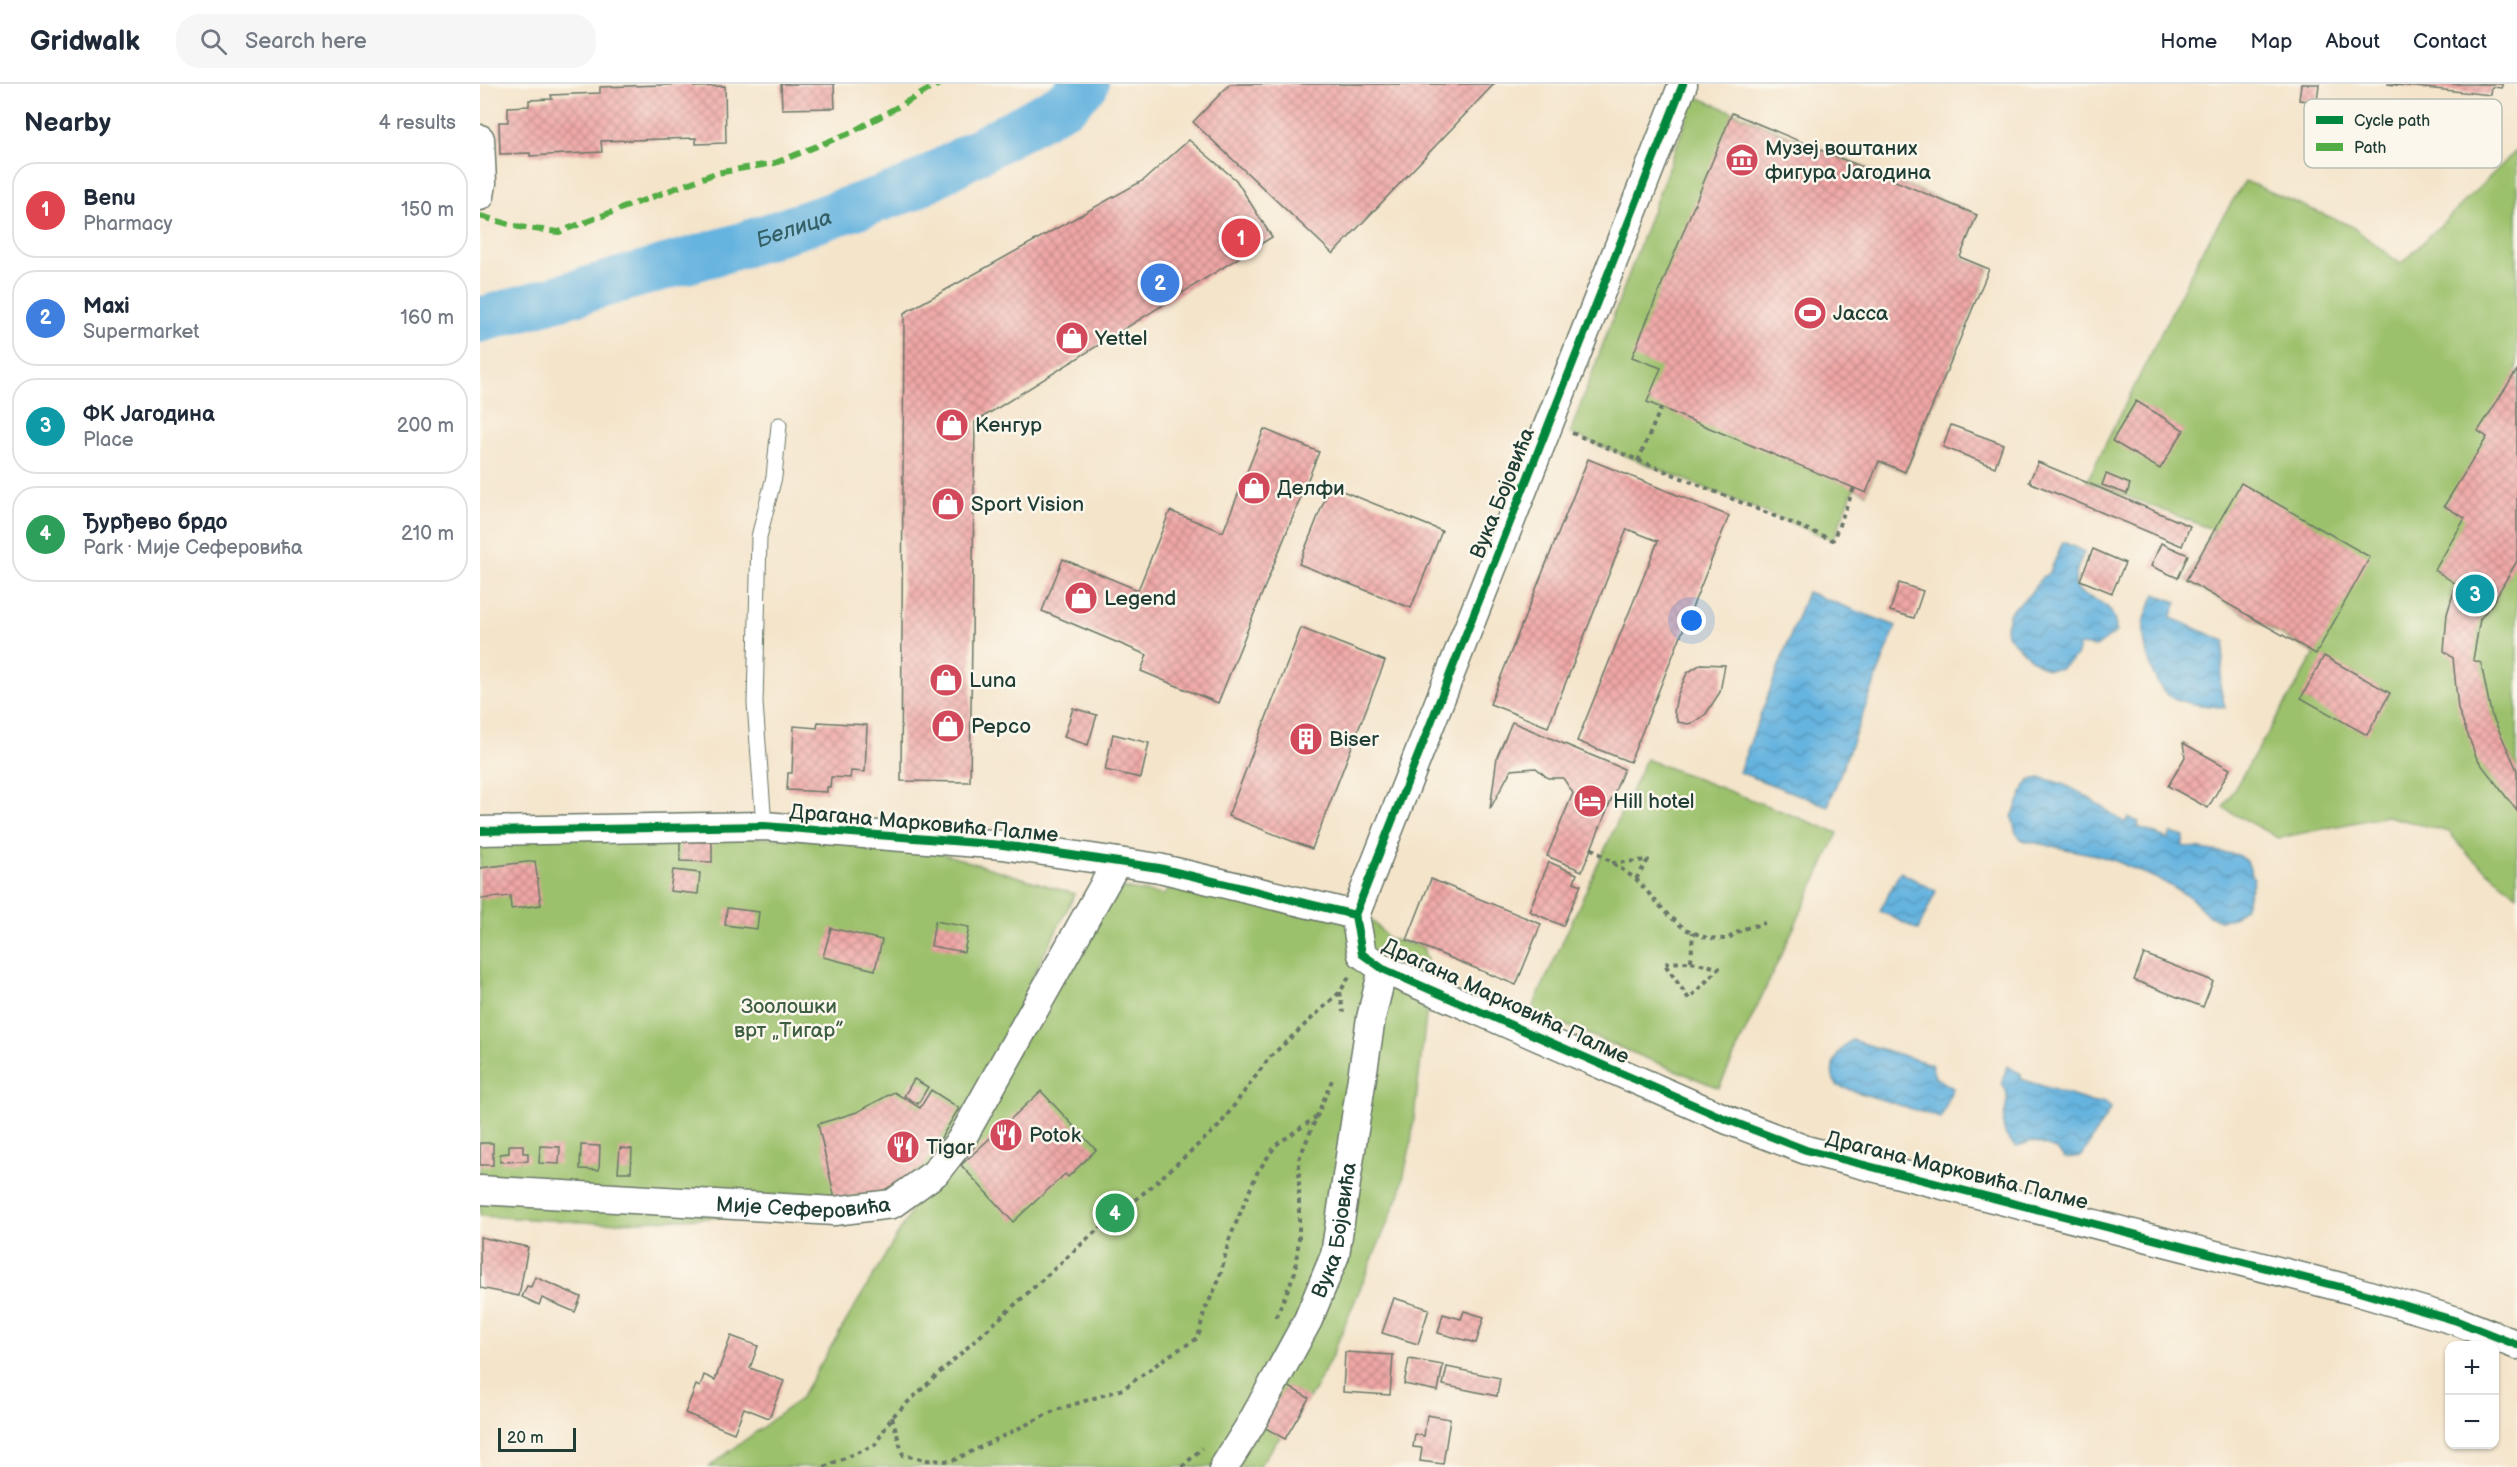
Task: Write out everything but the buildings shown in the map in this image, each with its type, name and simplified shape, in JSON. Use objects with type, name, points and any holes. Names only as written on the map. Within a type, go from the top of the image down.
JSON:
[{"type":"street","name":"Вука Бојовића","points":[[1354,915],[1683,84]]},
{"type":"street","points":[[480,139],[482,176],[480,196]]},
{"type":"street","name":"Драгана Марковића Палме","points":[[480,831],[764,826],[1002,845],[1159,868],[1354,915],[1362,954],[1383,969],[1728,1120],[1806,1150],[2352,1290],[2457,1321],[2517,1345]]},
{"type":"street","name":"Мије Сеферовића","points":[[480,1190],[834,1210],[892,1204],[935,1173],[961,1140],[1118,862]]},
{"type":"street","name":"Вука Бојовића","points":[[1224,1467],[1251,1424],[1308,1320],[1335,1255],[1369,1030],[1383,969]]},
{"type":"lane","points":[[764,826],[755,703],[759,537],[774,477],[779,425]]},
{"type":"path","points":[[1638,461],[1661,408]]},
{"type":"path","points":[[1549,424],[1833,540],[1854,488]]},
{"type":"path","points":[[1591,848],[1636,879],[1668,915],[1693,932],[1707,938],[1727,939],[1743,929],[1765,923]]},
{"type":"path","points":[[1612,863],[1648,860],[1636,879]]},
{"type":"path","points":[[1691,962],[1693,932]]},
{"type":"path","points":[[1691,962],[1719,968],[1689,999],[1664,963],[1691,962]]},
{"type":"path","points":[[824,1467],[875,1445],[892,1417],[1095,1232],[1219,1126],[1269,1058],[1340,992]]},
{"type":"path","points":[[892,1417],[903,1455],[926,1460],[952,1461],[1056,1410],[1123,1389],[1198,1338],[1204,1312],[1219,1280],[1229,1240],[1257,1173],[1276,1145],[1316,1117],[1299,1159],[1299,1238],[1295,1272],[1273,1325]]},
{"type":"path","points":[[1182,1467],[1206,1444]]},
{"type":"green space","name":"Јасса","points":[[1695,96],[1977,215],[1960,257],[1989,269],[1905,472],[1879,461],[1866,493],[1854,488],[1833,540],[1570,433]]},
{"type":"green space","points":[[2517,150],[2517,895],[2469,856],[2449,832],[2387,816],[2278,838],[2223,808],[2315,654],[2186,580],[2214,530],[2087,481],[2204,247],[2245,181],[2351,226],[2401,264],[2499,168],[2502,168],[2502,165]]},
{"type":"green space","points":[[1646,759],[1838,833],[1719,1088],[1531,1011]]},
{"type":"green space","name":"Зоолошки врт „Тигар”","points":[[480,836],[894,839],[1075,894],[1031,980],[1046,983],[1104,885],[1164,895],[1168,890],[1200,878],[1367,915],[1389,939],[1423,947],[1431,975],[1411,1143],[1400,1193],[1331,1358],[1314,1391],[1258,1467],[709,1467],[800,1399],[911,1212],[879,1209],[601,1223],[480,1216]]},
{"type":"water","points":[[2063,542],[2084,552],[2076,573],[2076,588],[2109,610],[2114,619],[2116,632],[2096,647],[2080,645],[2076,656],[2060,669],[2047,669],[2031,659],[2007,635],[2006,627],[2010,612],[2031,593],[2042,577],[2049,574]]},
{"type":"water","points":[[1807,592],[1896,626],[1828,806],[1739,772]]},
{"type":"water","points":[[2155,594],[2177,602],[2171,618],[2225,641],[2220,685],[2225,708],[2176,699],[2158,684],[2147,653],[2144,632],[2146,617]]},
{"type":"water","points":[[2041,778],[2075,790],[2125,823],[2128,818],[2139,822],[2138,827],[2168,839],[2171,833],[2184,837],[2182,846],[2238,855],[2247,862],[2254,879],[2244,908],[2233,918],[2220,920],[2209,916],[2190,897],[2162,881],[2116,861],[2022,840],[2016,833],[2012,817],[2025,786],[2031,780]]},
{"type":"water","points":[[1900,872],[1936,891],[1918,930],[1880,911]]},
{"type":"water","points":[[1852,1040],[1931,1064],[1935,1077],[1953,1088],[1941,1118],[1838,1086],[1833,1074],[1835,1061],[1842,1049]]},
{"type":"water","points":[[2007,1066],[2021,1074],[2021,1079],[2094,1103],[2104,1102],[2111,1108],[2082,1156],[2065,1158],[2056,1149],[2032,1141],[2016,1147],[2008,1138],[2003,1122],[2007,1099],[2002,1084]]},
{"type":"waterway","name":"Белица","points":[[480,320],[739,246],[909,189],[1068,102],[1086,84]]},
{"type":"marked path","points":[[480,216],[519,227],[559,232],[716,173],[775,163],[852,132],[939,84]]},
{"type":"cycle path","points":[[1355,915],[1683,84]]},
{"type":"cycle path","points":[[480,831],[764,826],[1003,845],[1159,868],[1355,915]]},
{"type":"cycle path","points":[[1355,915],[1362,954],[1383,969],[1728,1120],[1806,1150],[2352,1290],[2457,1321],[2517,1345]]},
{"type":"place","name":"Музеј воштаних фигура Јагодина","points":[[1742,160]]},
{"type":"place","name":"Benu","points":[[1241,238]]},
{"type":"place","name":"Maxi","points":[[1160,283]]},
{"type":"place","name":"Јасса","points":[[1810,313]]},
{"type":"place","name":"Yettel","points":[[1072,338]]},
{"type":"place","name":"Кенгур","points":[[952,425]]},
{"type":"place","name":"Делфи","points":[[1254,488]]},
{"type":"place","name":"Sport Vision","points":[[948,504]]},
{"type":"place","name":"ФК Јагодина","points":[[2475,594]]},
{"type":"place","name":"Legend","points":[[1081,598]]},
{"type":"place","name":"Luna","points":[[946,680]]},
{"type":"place","name":"Pepco","points":[[948,726]]},
{"type":"place","name":"Biser","points":[[1306,739]]},
{"type":"place","name":"Hill hotel","points":[[1590,801]]},
{"type":"place","name":"Potok","points":[[1006,1135]]},
{"type":"place","name":"Tigar","points":[[903,1147]]},
{"type":"place","name":"Ђурђево брдо","points":[[1115,1213]]}]
